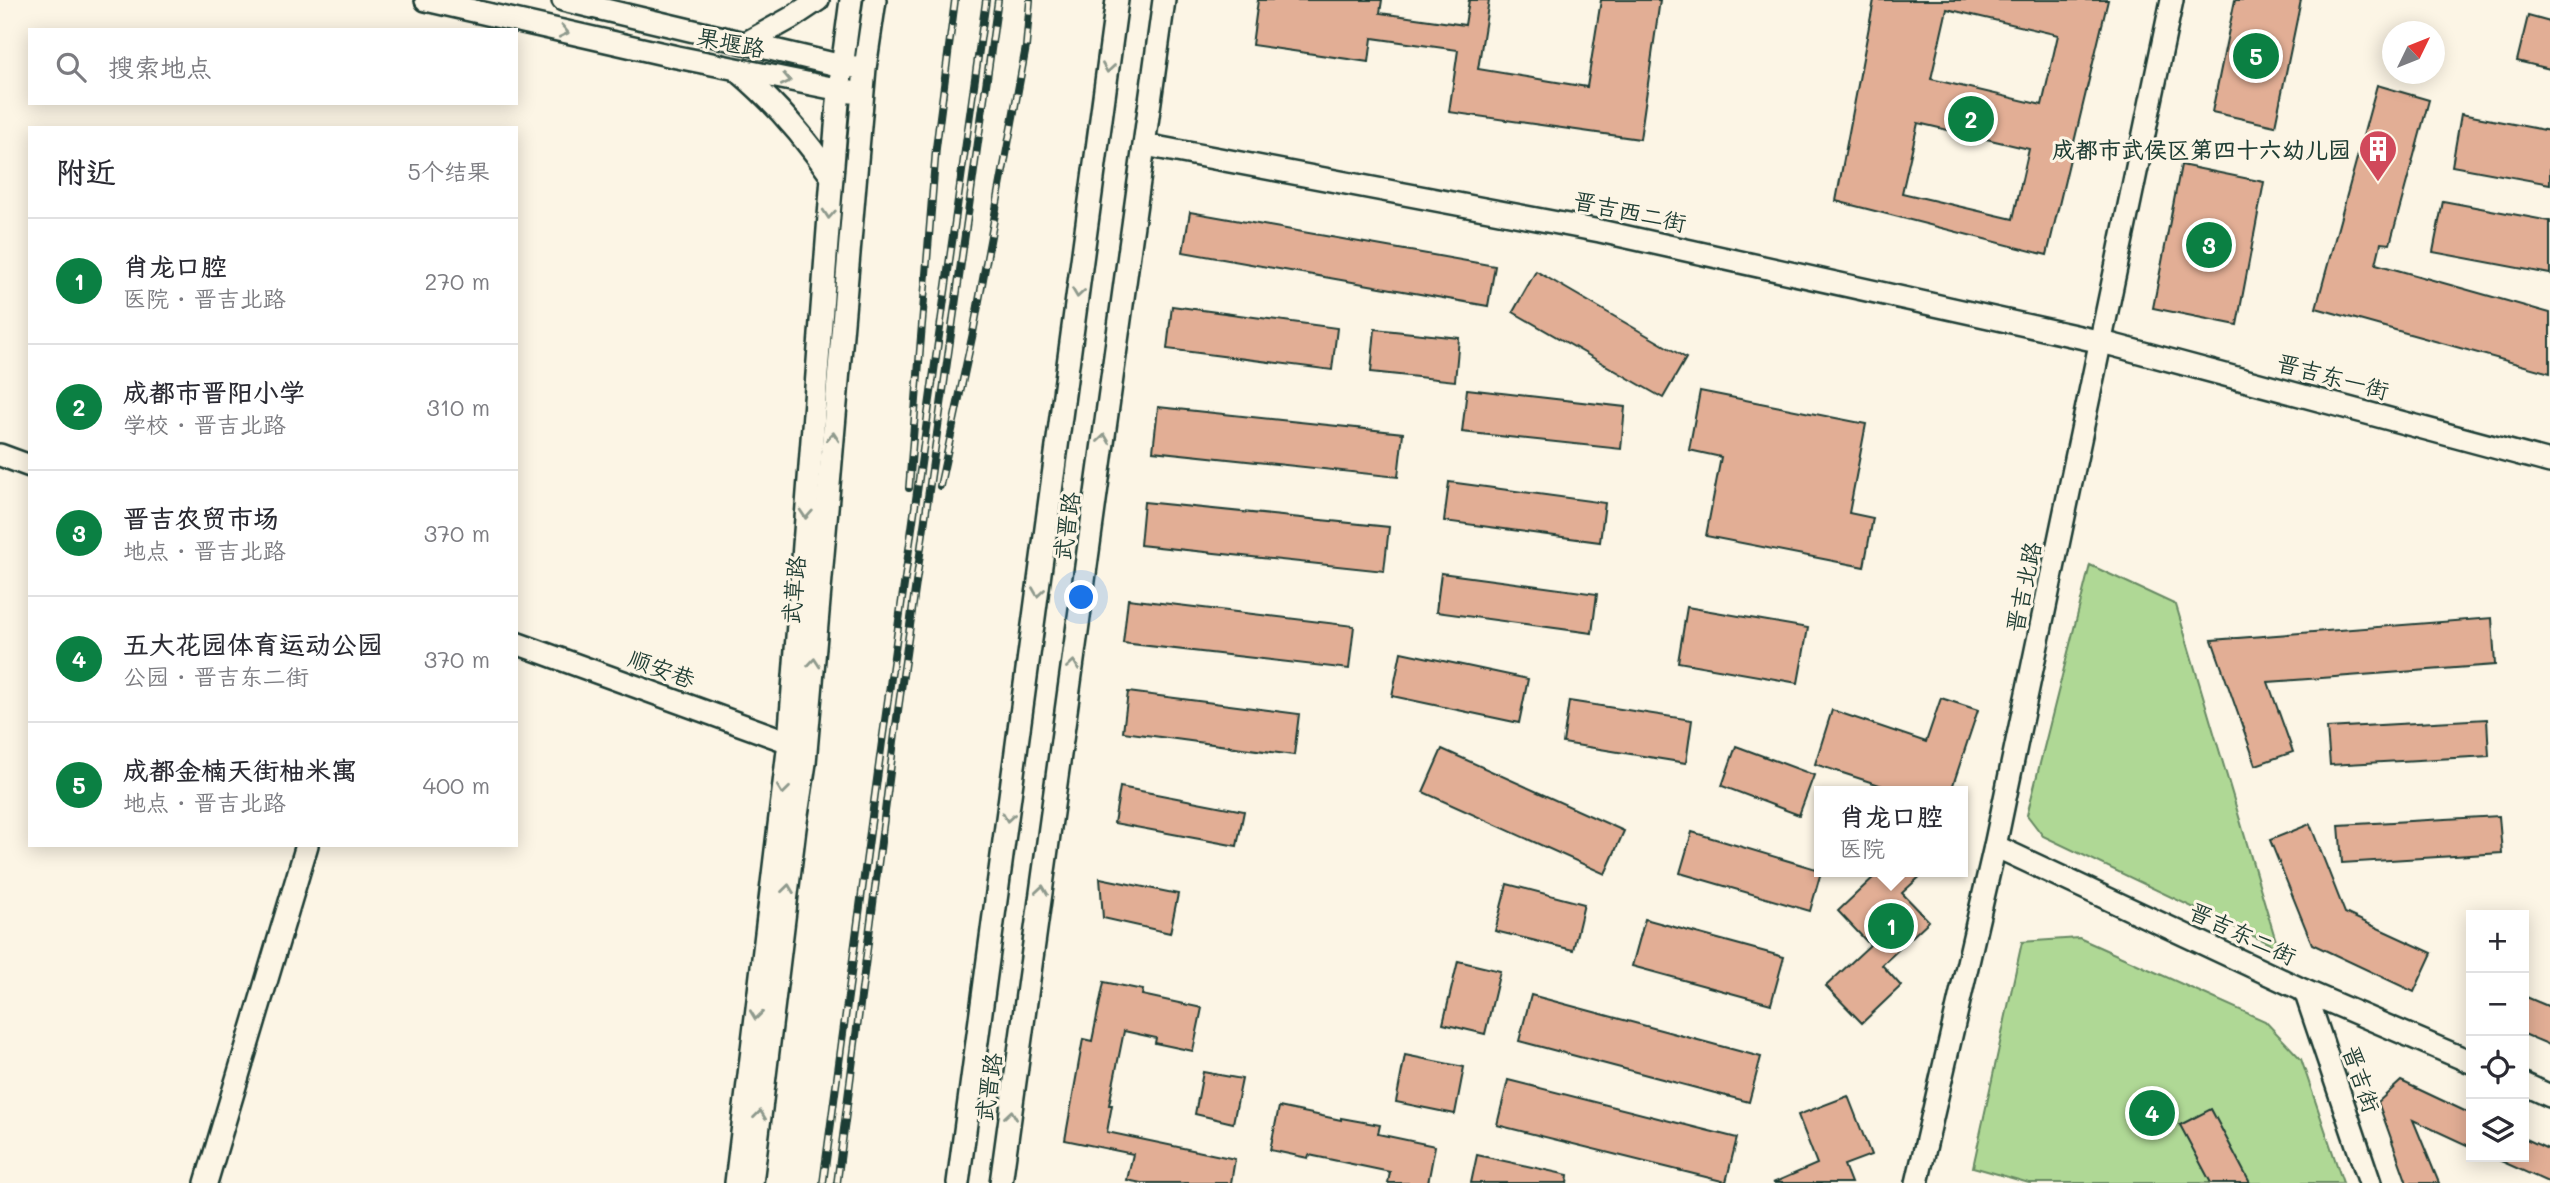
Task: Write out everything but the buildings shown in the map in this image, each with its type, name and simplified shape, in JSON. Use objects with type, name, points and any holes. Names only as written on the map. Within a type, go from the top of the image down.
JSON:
[{"type":"street","name":"果堰路","points":[[426,0],[736,69],[863,93]]},
{"type":"street","name":"果堰路","points":[[563,0],[842,66],[865,68]]},
{"type":"street","points":[[746,43],[791,19],[818,0]]},
{"type":"street","name":"武草路","points":[[736,1183],[789,742],[839,90],[851,0]]},
{"type":"street","name":"武草路","points":[[752,1183],[805,763],[865,68],[875,0]]},
{"type":"street","name":"武晋路","points":[[958,1183],[1116,0]]},
{"type":"street","name":"武晋路","points":[[1001,1183],[1164,0]]},
{"type":"street","name":"晋吉北路","points":[[1917,1183],[1995,846],[2172,0]]},
{"type":"street","points":[[736,69],[767,95],[806,139],[832,177]]},
{"type":"street","name":"晋吉西二街","points":[[1145,145],[1600,231],[2102,342]]},
{"type":"street","name":"晋吉东一街","points":[[2102,342],[2550,462]]},
{"type":"street","points":[[0,455],[28,465]]},
{"type":"street","name":"顺安巷","points":[[518,644],[789,742]]},
{"type":"street","name":"晋吉东二街","points":[[1995,846],[2305,991],[2466,1060]]},
{"type":"street","points":[[206,1183],[306,847]]},
{"type":"street","name":"晋吉街","points":[[2305,991],[2370,1183]]},
{"type":"street","points":[[2529,1086],[2550,1096]]},
{"type":"green space","points":[[2090,565],[2176,605],[2278,948],[2043,836],[2027,815]]},
{"type":"green space","points":[[2079,938],[2265,1021],[2301,1059],[2343,1183],[2029,1183],[1973,1167],[2022,942]]},
{"type":"railway","points":[[909,488],[936,148],[955,0]]},
{"type":"railway","points":[[823,1183],[986,0]]},
{"type":"railway","points":[[837,1183],[897,718],[998,0]]},
{"type":"railway","points":[[940,486],[973,333],[1026,47],[1030,0]]},
{"type":"place","name":"成都金楠天街柚米寓","points":[[2256,56]]},
{"type":"place","name":"成都市晋阳小学","points":[[1971,119]]},
{"type":"place","name":"成都市武侯区第四十六幼儿园","points":[[2378,183]]},
{"type":"place","name":"晋吉农贸市场","points":[[2209,245]]},
{"type":"place","name":"肖龙口腔","points":[[1891,926]]},
{"type":"place","name":"五大花园体育运动公园","points":[[2152,1113]]}]
